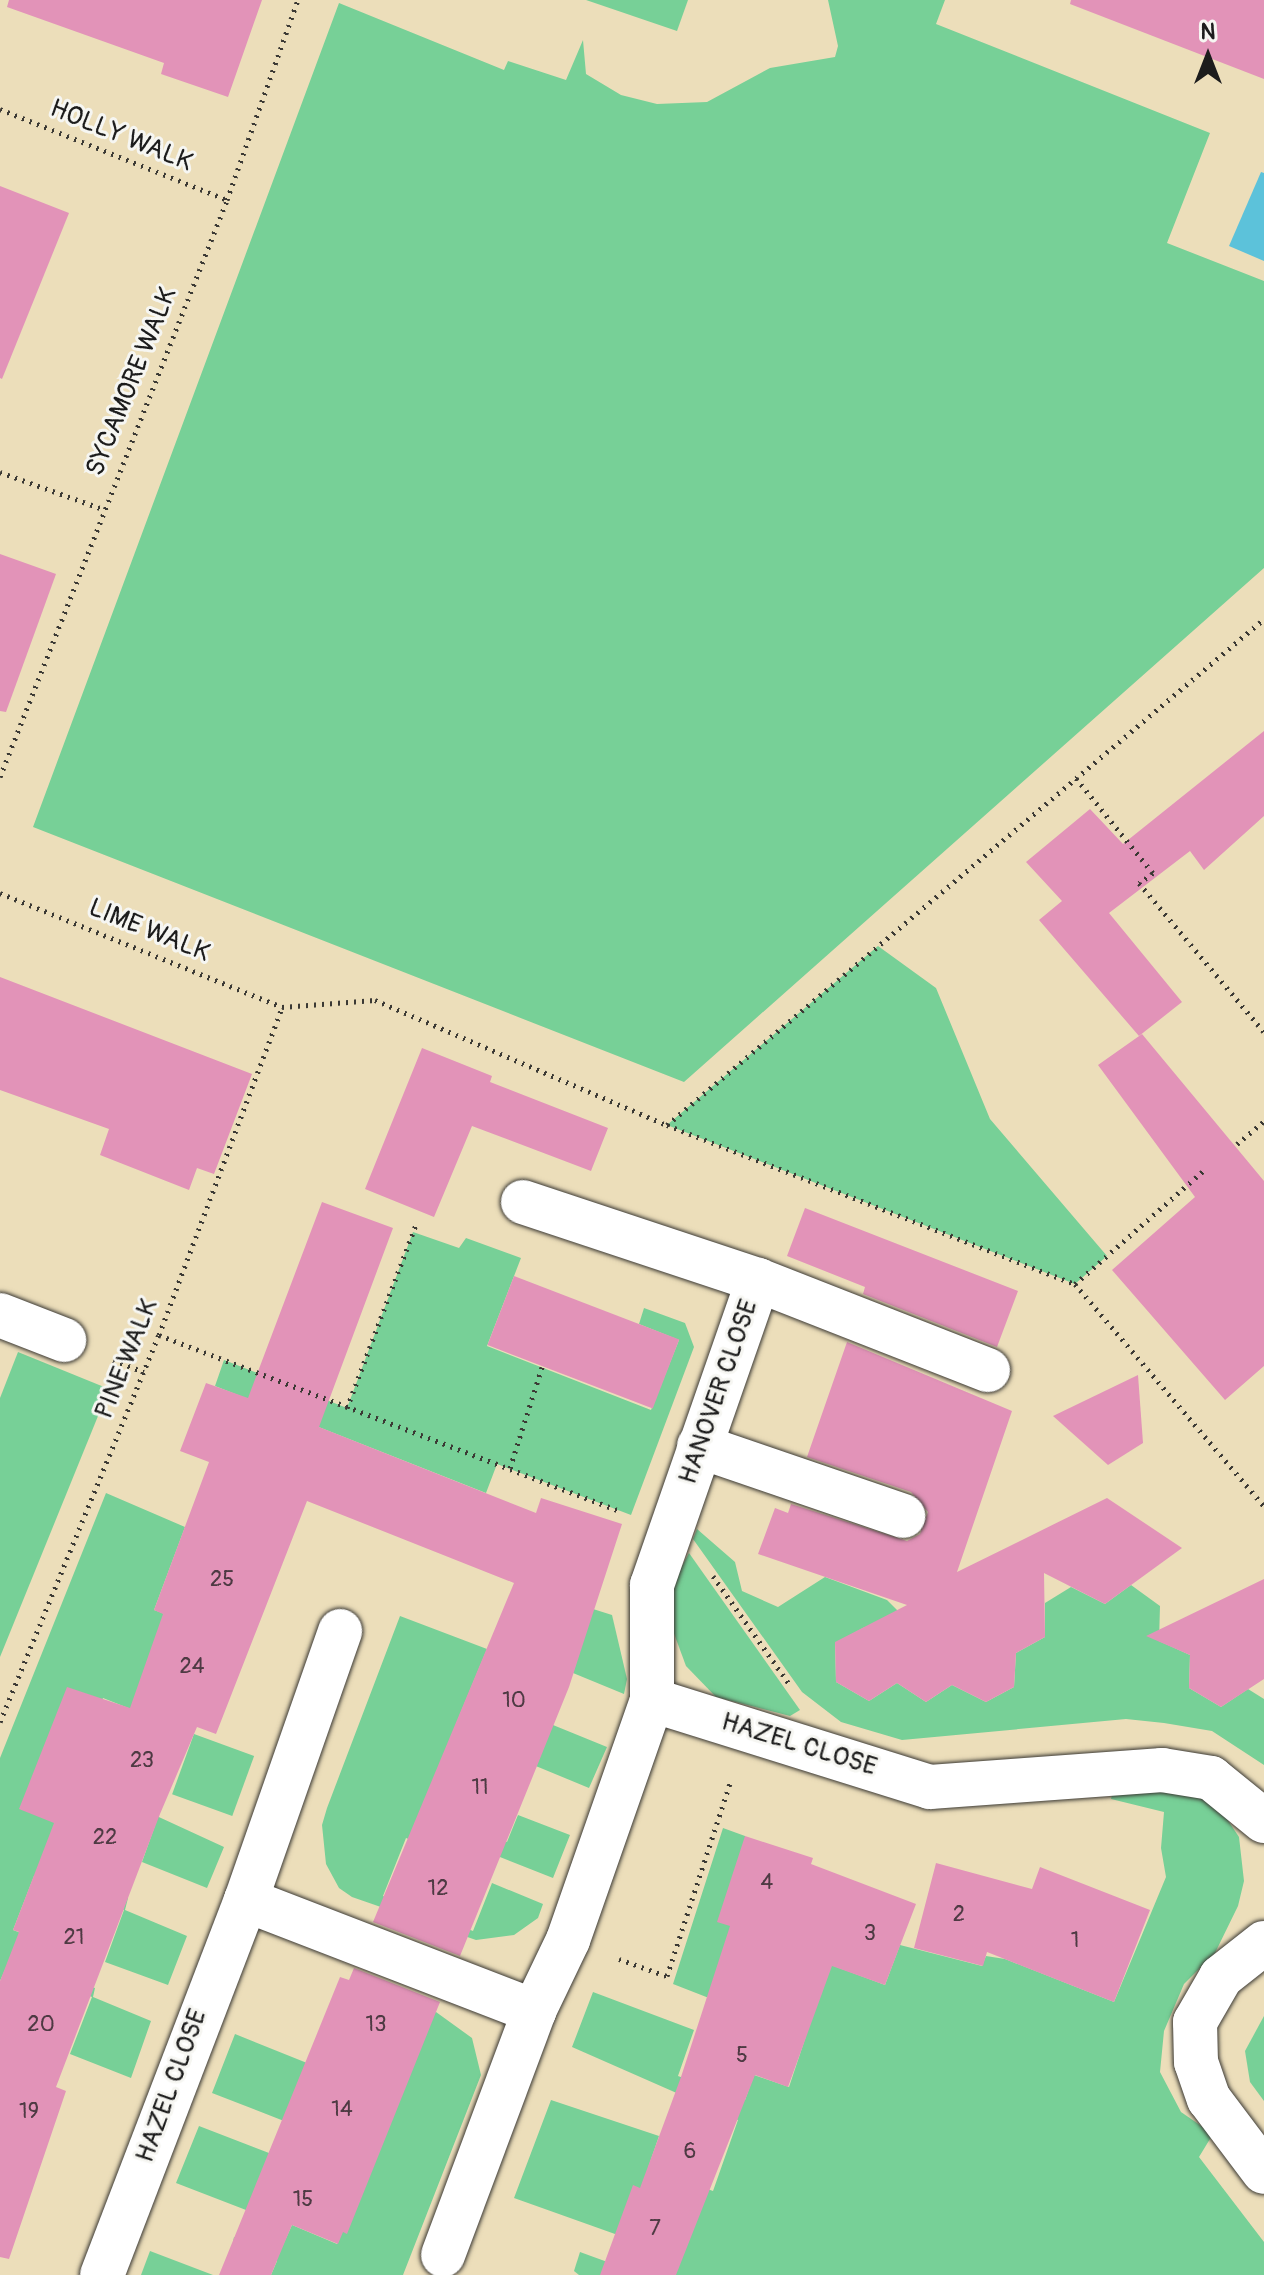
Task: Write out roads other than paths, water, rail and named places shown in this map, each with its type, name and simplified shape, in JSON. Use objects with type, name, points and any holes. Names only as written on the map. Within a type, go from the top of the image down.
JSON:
[{"type":"street","name":"HANOVER CLOSE","points":[[523,1202],[758,1280],[652,1585],[652,1700]]},
{"type":"street","points":[[758,1280],[988,1370]]},
{"type":"street","points":[[0,1315],[64,1340]]},
{"type":"street","points":[[699,1446],[903,1516]]},
{"type":"street","name":"HAZEL CLOSE","points":[[102,2275],[246,1900],[340,1631]]},
{"type":"street","points":[[443,2255],[534,2011],[568,1940],[652,1700]]},
{"type":"street","name":"HAZEL CLOSE","points":[[652,1700],[930,1787],[1162,1770],[1211,1778],[1264,1821]]},
{"type":"street","points":[[246,1900],[534,2011]]},
{"type":"street","points":[[1264,1943],[1221,1977],[1195,2022],[1196,2062],[1209,2099],[1264,2172]]},
{"type":"water","points":[[1261,172],[1264,173],[1264,261],[1229,246]]}]
